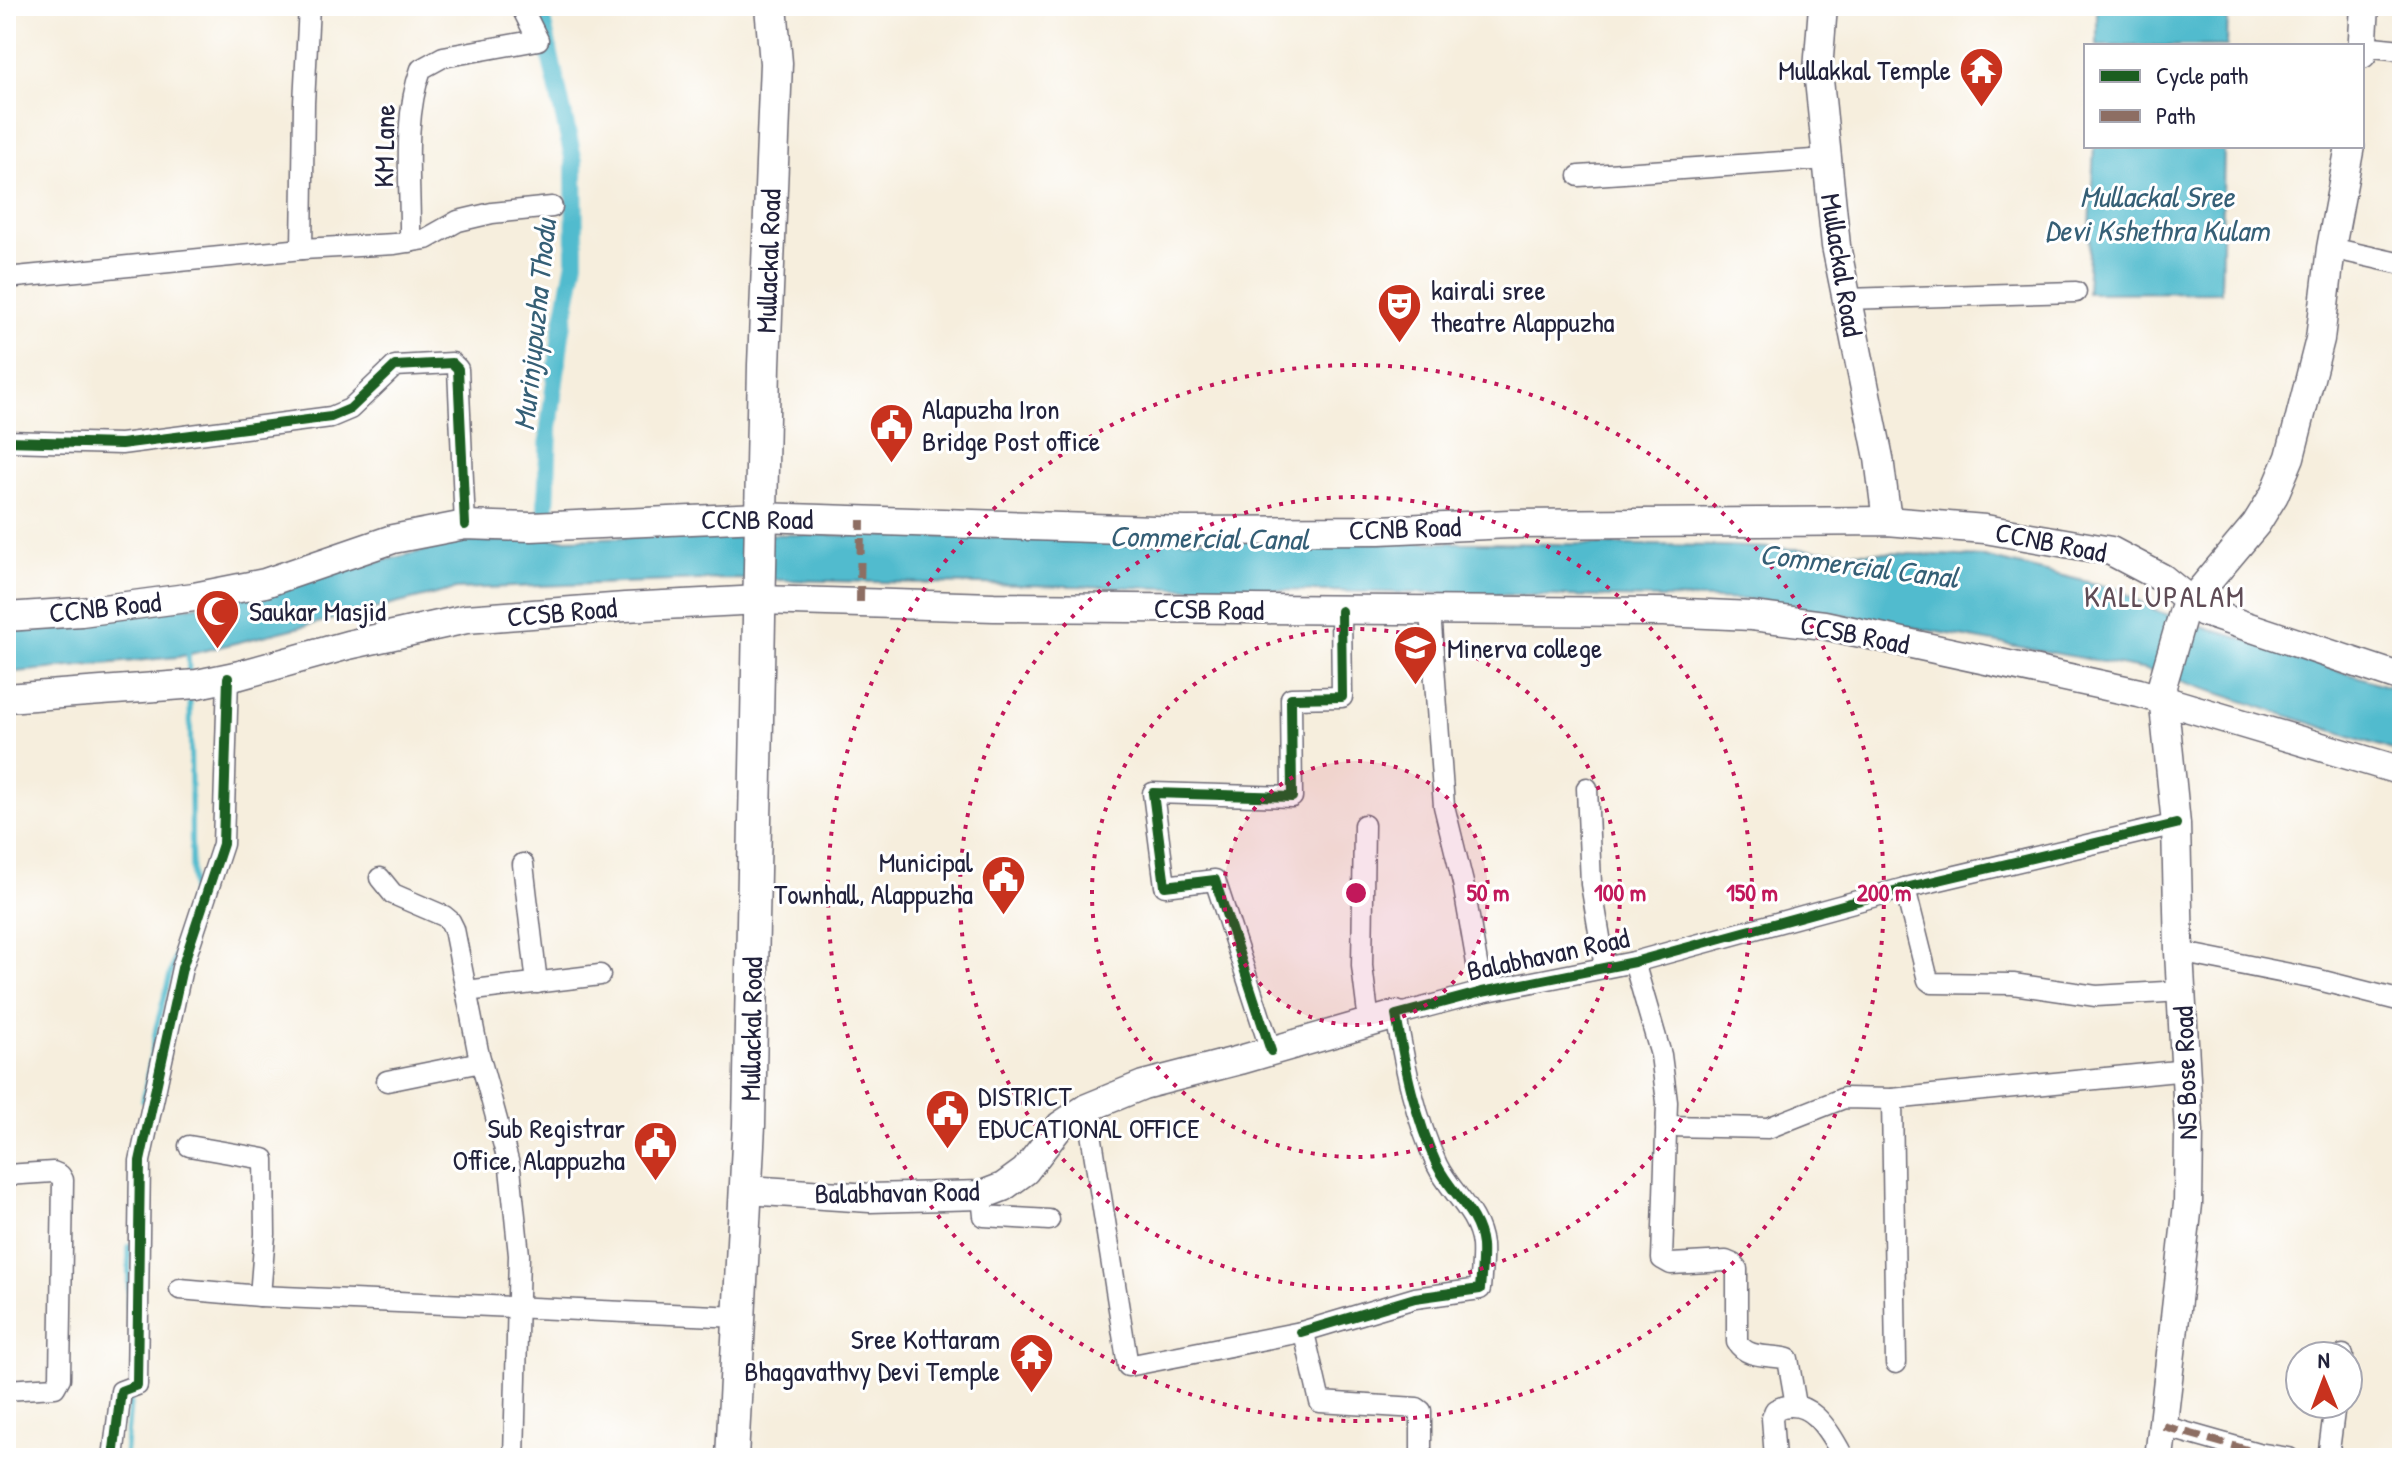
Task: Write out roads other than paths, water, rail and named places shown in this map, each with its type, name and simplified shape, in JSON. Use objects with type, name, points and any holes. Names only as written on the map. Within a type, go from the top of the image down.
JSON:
[{"type":"main road","name":"Mullackal Road","points":[[732,1458],[747,1190],[760,520],[776,63],[771,6]]},
{"type":"main road","name":"Mullackal Road","points":[[1823,6],[1818,70],[1836,246],[1879,458],[1887,521]]},
{"type":"main road","points":[[2363,44],[2365,6]]},
{"type":"main road","points":[[2162,692],[2187,606],[2256,524],[2274,495],[2290,457],[2320,339],[2331,248],[2350,148]]},
{"type":"main road","name":"CCNB Road","points":[[6,617],[81,612],[194,597],[265,583],[393,539],[465,525],[760,520],[1185,531],[1887,521],[1985,529],[2111,551],[2162,578],[2187,606],[2402,678]]},
{"type":"main road","name":"CCSB Road","points":[[6,698],[189,685],[466,619],[760,595],[994,607],[1663,612],[1752,616],[1824,625],[2162,692],[2402,771]]},
{"type":"main road","name":"NS Bose Road","points":[[2159,1458],[2188,1204],[2187,1070],[2179,952],[2176,824],[2162,692]]},
{"type":"main road","name":"Balabhavan Road","points":[[747,1190],[870,1198],[982,1195],[1003,1187],[1025,1171],[1060,1126],[1087,1108],[1143,1085],[1396,1015]]},
{"type":"street","points":[[302,249],[309,6]]},
{"type":"street","name":"KM Lane","points":[[410,242],[411,107],[412,93],[421,69],[443,57],[538,40],[521,6]]},
{"type":"street","points":[[2364,46],[2402,50]]},
{"type":"street","points":[[1579,176],[1827,159]]},
{"type":"street","points":[[6,278],[302,249],[410,242],[426,239],[458,221],[492,213],[552,207]]},
{"type":"street","points":[[2331,248],[2402,264]]},
{"type":"street","points":[[1846,299],[2076,292]]},
{"type":"street","points":[[6,441],[121,444],[331,417],[350,409],[368,395],[395,366],[452,363],[458,369],[465,525]]},
{"type":"street","points":[[1271,1051],[1215,880],[1165,886],[1153,793],[1292,797],[1291,698],[1342,697],[1341,611]]},
{"type":"street","points":[[1430,611],[1444,806],[1463,883],[1482,992]]},
{"type":"street","points":[[113,1458],[129,1388],[140,1161],[182,968],[223,844],[228,678]]},
{"type":"street","points":[[1587,788],[1591,884],[1605,967]]},
{"type":"street","name":"Balabhavan Road","points":[[1396,1015],[1482,992],[1634,962],[1905,888],[2176,824]]},
{"type":"street","points":[[1364,825],[1362,966],[1369,1022]]},
{"type":"street","points":[[523,864],[537,983]]},
{"type":"street","points":[[380,878],[393,894],[450,921],[454,929],[481,1062],[510,1168],[519,1255],[514,1458]]},
{"type":"street","points":[[1905,888],[1928,980],[1932,983],[2013,984],[2096,996],[2182,991]]},
{"type":"street","points":[[2179,952],[2315,979],[2402,1001]]},
{"type":"street","points":[[1634,962],[1661,1055],[1667,1102],[1662,1259],[1671,1264],[1726,1261],[1733,1264],[1737,1269],[1737,1342],[1751,1354],[1788,1359],[1796,1405]]},
{"type":"street","points":[[466,991],[600,975]]},
{"type":"street","points":[[1087,1108],[1128,1366],[1301,1332],[1415,1298],[1480,1289],[1480,1234],[1473,1217],[1438,1167],[1405,1069],[1396,1015]]},
{"type":"street","points":[[387,1081],[481,1062]]},
{"type":"street","points":[[1666,1126],[1768,1128],[1844,1098],[1892,1099],[2187,1070]]},
{"type":"street","points":[[1892,1099],[1896,1363]]},
{"type":"street","points":[[189,1146],[264,1159],[265,1234],[260,1296]]},
{"type":"street","points":[[6,1175],[53,1172],[60,1175],[63,1196],[60,1378],[55,1387],[47,1389],[6,1390]]},
{"type":"street","points":[[982,1195],[984,1216],[1049,1220]]},
{"type":"street","points":[[180,1289],[260,1296],[739,1317]]},
{"type":"street","points":[[1301,1332],[1305,1337],[1320,1402],[1417,1408],[1423,1419],[1421,1458]]},
{"type":"street","points":[[1775,1458],[1772,1418],[1775,1410],[1796,1405],[1824,1423],[1844,1458]]},
{"type":"street","points":[[2328,1458],[2333,1420]]},
{"type":"street","points":[[2163,1426],[2258,1453],[2289,1458]]},
{"type":"water","points":[[2097,6],[2228,6],[2227,44],[2097,44]]},
{"type":"water","name":"Mullackal Sree Devi Kshethra Kulam","points":[[2094,148],[2224,148],[2221,292],[2087,293]]},
{"type":"water","name":"Commercial Canal","points":[[740,534],[1722,546],[1984,557],[2117,589],[2159,612],[2402,691],[2402,753],[2147,670],[1762,600],[727,579],[456,589],[178,657],[6,673],[6,630],[200,605],[460,542]]},
{"type":"waterway","name":"Murinjupuzha Thodu","points":[[532,6],[543,24],[574,162],[575,261],[561,334],[549,428],[545,534]]},
{"type":"waterway","points":[[188,649],[189,675]]},
{"type":"waterway","points":[[143,1101],[156,1028],[192,891],[190,693]]},
{"type":"waterway","points":[[128,1308],[129,1246]]},
{"type":"waterway","points":[[125,1458],[131,1394]]},
{"type":"place","name":"Mullakkal Temple","points":[[1982,109]]},
{"type":"place","name":"kairali sree theatre Alappuzha","points":[[1400,345]]},
{"type":"place","name":"Alapuzha Iron Bridge Post office","points":[[891,464]]},
{"type":"place","name":"Saukar Masjid","points":[[218,650]]},
{"type":"place","name":"Minerva college","points":[[1416,687]]},
{"type":"place","name":"Municipal Townhall, Alappuzha","points":[[1004,917]]},
{"type":"place","name":"DISTRICT EDUCATIONAL OFFICE","points":[[947,1151]]},
{"type":"place","name":"Sub Registrar Office, Alappuzha","points":[[656,1183]]},
{"type":"place","name":"Sree Kottaram Bhagavathvy Devi Temple","points":[[1031,1394]]},
{"type":"district","name":"KALLUPALAM","points":[[2165,596]]}]
